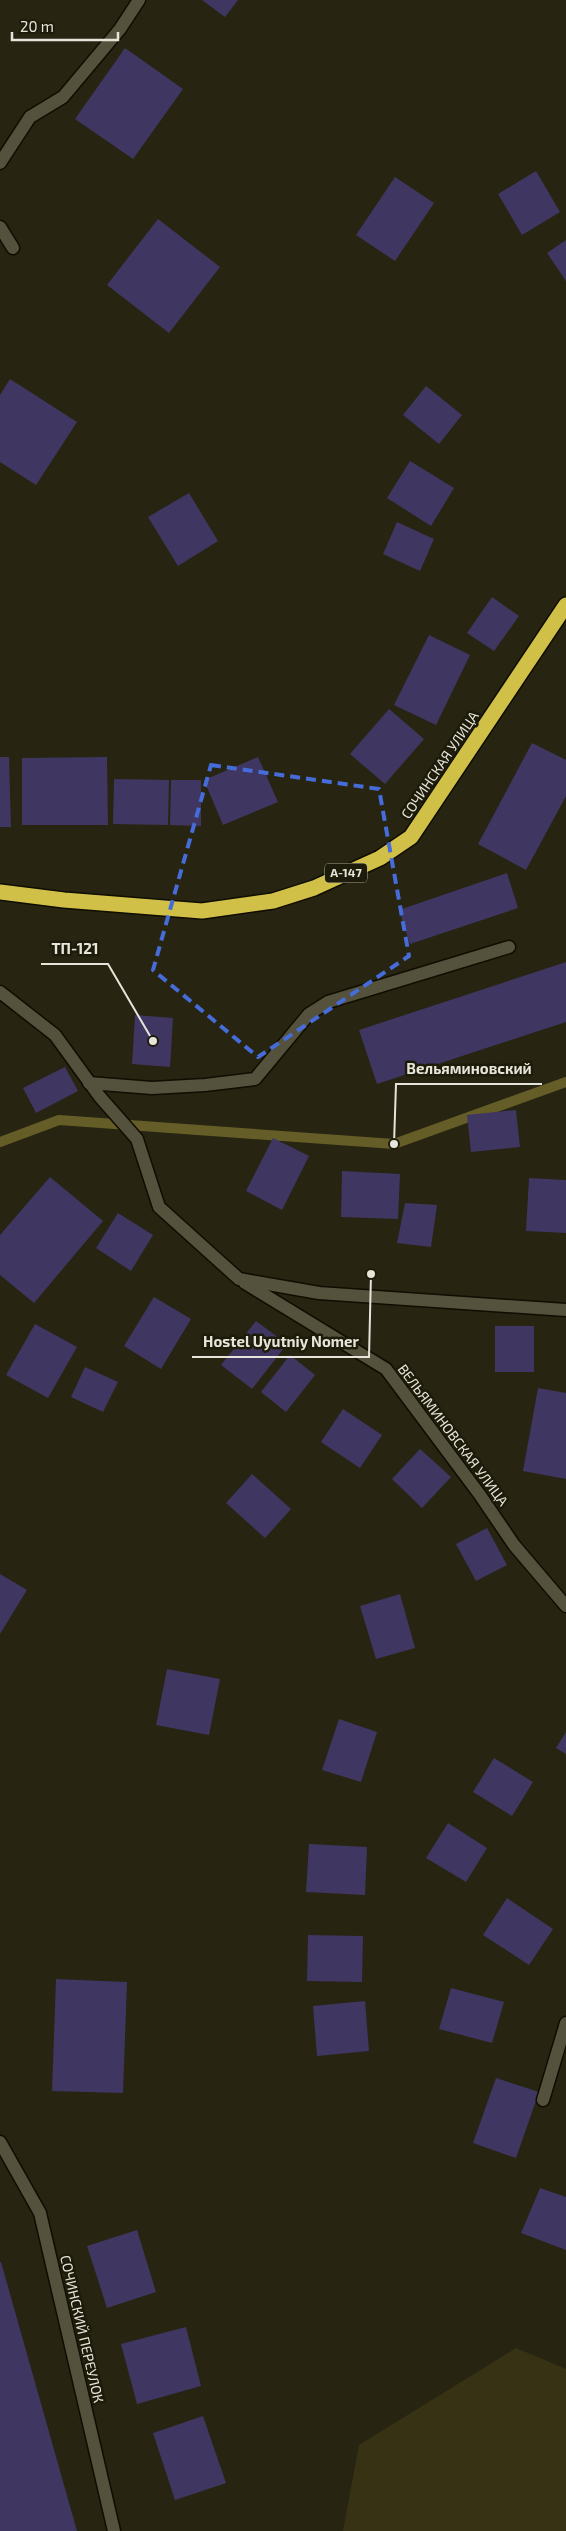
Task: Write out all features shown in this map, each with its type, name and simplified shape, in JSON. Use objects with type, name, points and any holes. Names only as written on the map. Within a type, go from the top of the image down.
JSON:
[{"type":"highway","name":"СОЧИНСКАЯ УЛИЦА","points":[[0,892],[64,900],[202,911],[273,901],[314,888],[380,858],[411,837],[566,605]]},
{"type":"street","points":[[0,163],[30,117],[63,97],[120,29],[139,0]]},
{"type":"street","points":[[0,227],[13,248]]},
{"type":"street","points":[[0,992],[55,1035],[90,1083],[152,1088],[205,1085],[255,1079],[309,1014],[328,1002],[509,947]]},
{"type":"street","name":"ВЕЛЬЯМИНОВСКАЯ УЛИЦА","points":[[90,1083],[136,1139],[158,1207],[239,1280],[386,1370],[480,1495],[514,1545],[566,1606]]},
{"type":"street","points":[[239,1280],[319,1293],[566,1310]]},
{"type":"street","points":[[542,2100],[566,2023]]},
{"type":"street","name":"СОЧИНСКИЙ ПЕРЕУЛОК","points":[[0,2142],[40,2213],[114,2531]]},
{"type":"highlighted area","points":[[211,765],[379,789],[409,956],[258,1057],[153,970]]},
{"type":"shaded area","points":[[516,2348],[566,2369],[566,2531],[343,2531],[359,2445]]},
{"type":"building","points":[[202,0],[238,0],[225,17]]},
{"type":"building","points":[[125,48],[183,89],[133,159],[75,119]]},
{"type":"building","points":[[536,171],[560,212],[522,235],[498,194]]},
{"type":"building","points":[[395,177],[434,203],[395,261],[356,235]]},
{"type":"building","points":[[158,219],[220,267],[169,333],[107,285]]},
{"type":"building","points":[[566,240],[566,281],[547,253]]},
{"type":"building","points":[[10,379],[77,422],[36,485],[0,462],[0,395]]},
{"type":"building","points":[[426,386],[462,415],[439,444],[403,415]]},
{"type":"building","points":[[410,461],[454,488],[431,526],[387,498]]},
{"type":"building","points":[[189,493],[218,541],[178,566],[148,517]]},
{"type":"building","points":[[397,522],[434,539],[420,571],[383,554]]},
{"type":"building","points":[[492,597],[519,616],[494,651],[467,633]]},
{"type":"building","points":[[429,635],[470,655],[436,725],[394,705]]},
{"type":"building","points":[[389,709],[424,739],[385,784],[350,754]]},
{"type":"building","points":[[532,743],[566,760],[566,796],[526,870],[478,844]]},
{"type":"building","points":[[0,757],[9,757],[11,827],[0,827]]},
{"type":"building","points":[[107,757],[108,825],[22,825],[22,758]]},
{"type":"building","points":[[258,757],[278,802],[223,825],[204,780]]},
{"type":"building","points":[[114,779],[169,780],[168,825],[113,824]]},
{"type":"building","points":[[171,780],[201,780],[201,826],[170,825]]},
{"type":"building","points":[[507,873],[518,908],[410,944],[399,910]]},
{"type":"building","points":[[566,962],[566,1022],[377,1084],[359,1030]]},
{"type":"building","points":[[135,1015],[173,1018],[170,1067],[132,1064]]},
{"type":"building","points":[[65,1067],[78,1091],[36,1113],[23,1088]]},
{"type":"building","points":[[516,1110],[520,1147],[471,1152],[467,1115]]},
{"type":"building","points":[[273,1138],[309,1156],[282,1210],[246,1191]]},
{"type":"building","points":[[342,1171],[400,1174],[398,1219],[341,1217]]},
{"type":"building","points":[[50,1177],[103,1221],[34,1303],[0,1275],[0,1235]]},
{"type":"building","points":[[529,1178],[566,1180],[566,1233],[526,1231]]},
{"type":"building","points":[[405,1203],[437,1205],[431,1247],[397,1243]]},
{"type":"building","points":[[118,1213],[153,1235],[131,1271],[96,1248]]},
{"type":"building","points":[[154,1297],[191,1319],[161,1369],[124,1346]]},
{"type":"building","points":[[256,1321],[287,1344],[252,1389],[221,1365]]},
{"type":"building","points":[[35,1324],[77,1347],[48,1398],[6,1375]]},
{"type":"building","points":[[495,1326],[534,1326],[534,1372],[495,1372]]},
{"type":"building","points":[[290,1355],[315,1375],[286,1412],[261,1392]]},
{"type":"building","points":[[85,1367],[118,1382],[103,1412],[71,1397]]},
{"type":"building","points":[[538,1388],[566,1393],[566,1479],[523,1471]]},
{"type":"building","points":[[343,1409],[382,1435],[360,1468],[321,1442]]},
{"type":"building","points":[[420,1449],[451,1477],[422,1508],[392,1479]]},
{"type":"building","points":[[252,1474],[291,1509],[265,1538],[226,1503]]},
{"type":"building","points":[[487,1528],[507,1565],[476,1581],[456,1544]]},
{"type":"building","points":[[0,1574],[27,1590],[0,1634]]},
{"type":"building","points":[[400,1594],[415,1648],[376,1659],[360,1606]]},
{"type":"building","points":[[167,1669],[220,1679],[209,1735],[156,1725]]},
{"type":"building","points":[[339,1719],[377,1732],[361,1782],[322,1770]]},
{"type":"building","points":[[566,1732],[566,1754],[556,1748]]},
{"type":"building","points":[[494,1758],[533,1782],[512,1816],[473,1792]]},
{"type":"building","points":[[448,1823],[487,1848],[466,1882],[426,1858]]},
{"type":"building","points":[[309,1844],[367,1847],[365,1895],[306,1892]]},
{"type":"building","points":[[507,1898],[553,1929],[529,1965],[483,1935]]},
{"type":"building","points":[[308,1935],[363,1936],[362,1982],[307,1981]]},
{"type":"building","points":[[56,1979],[127,1982],[123,2093],[52,2091]]},
{"type":"building","points":[[451,1988],[504,2002],[492,2043],[439,2029]]},
{"type":"building","points":[[365,2001],[369,2051],[317,2056],[313,2006]]},
{"type":"building","points":[[496,2078],[539,2092],[516,2158],[473,2143]]},
{"type":"building","points":[[540,2188],[566,2197],[566,2250],[521,2233]]},
{"type":"building","points":[[137,2230],[156,2292],[107,2308],[87,2246]]},
{"type":"building","points":[[1,2262],[77,2531],[0,2531]]},
{"type":"building","points":[[186,2327],[201,2386],[137,2404],[121,2344]]},
{"type":"building","points":[[203,2416],[226,2483],[175,2500],[153,2433]]},
{"type":"waterway","points":[[0,1142],[59,1120],[394,1144],[566,1082]]},
{"type":"place","name":"ТП-121","points":[[153,1041]]},
{"type":"place","name":"Вельяминовский","points":[[394,1144]]},
{"type":"place","name":"Hostel Uyutniy Nomer","points":[[371,1274]]}]
